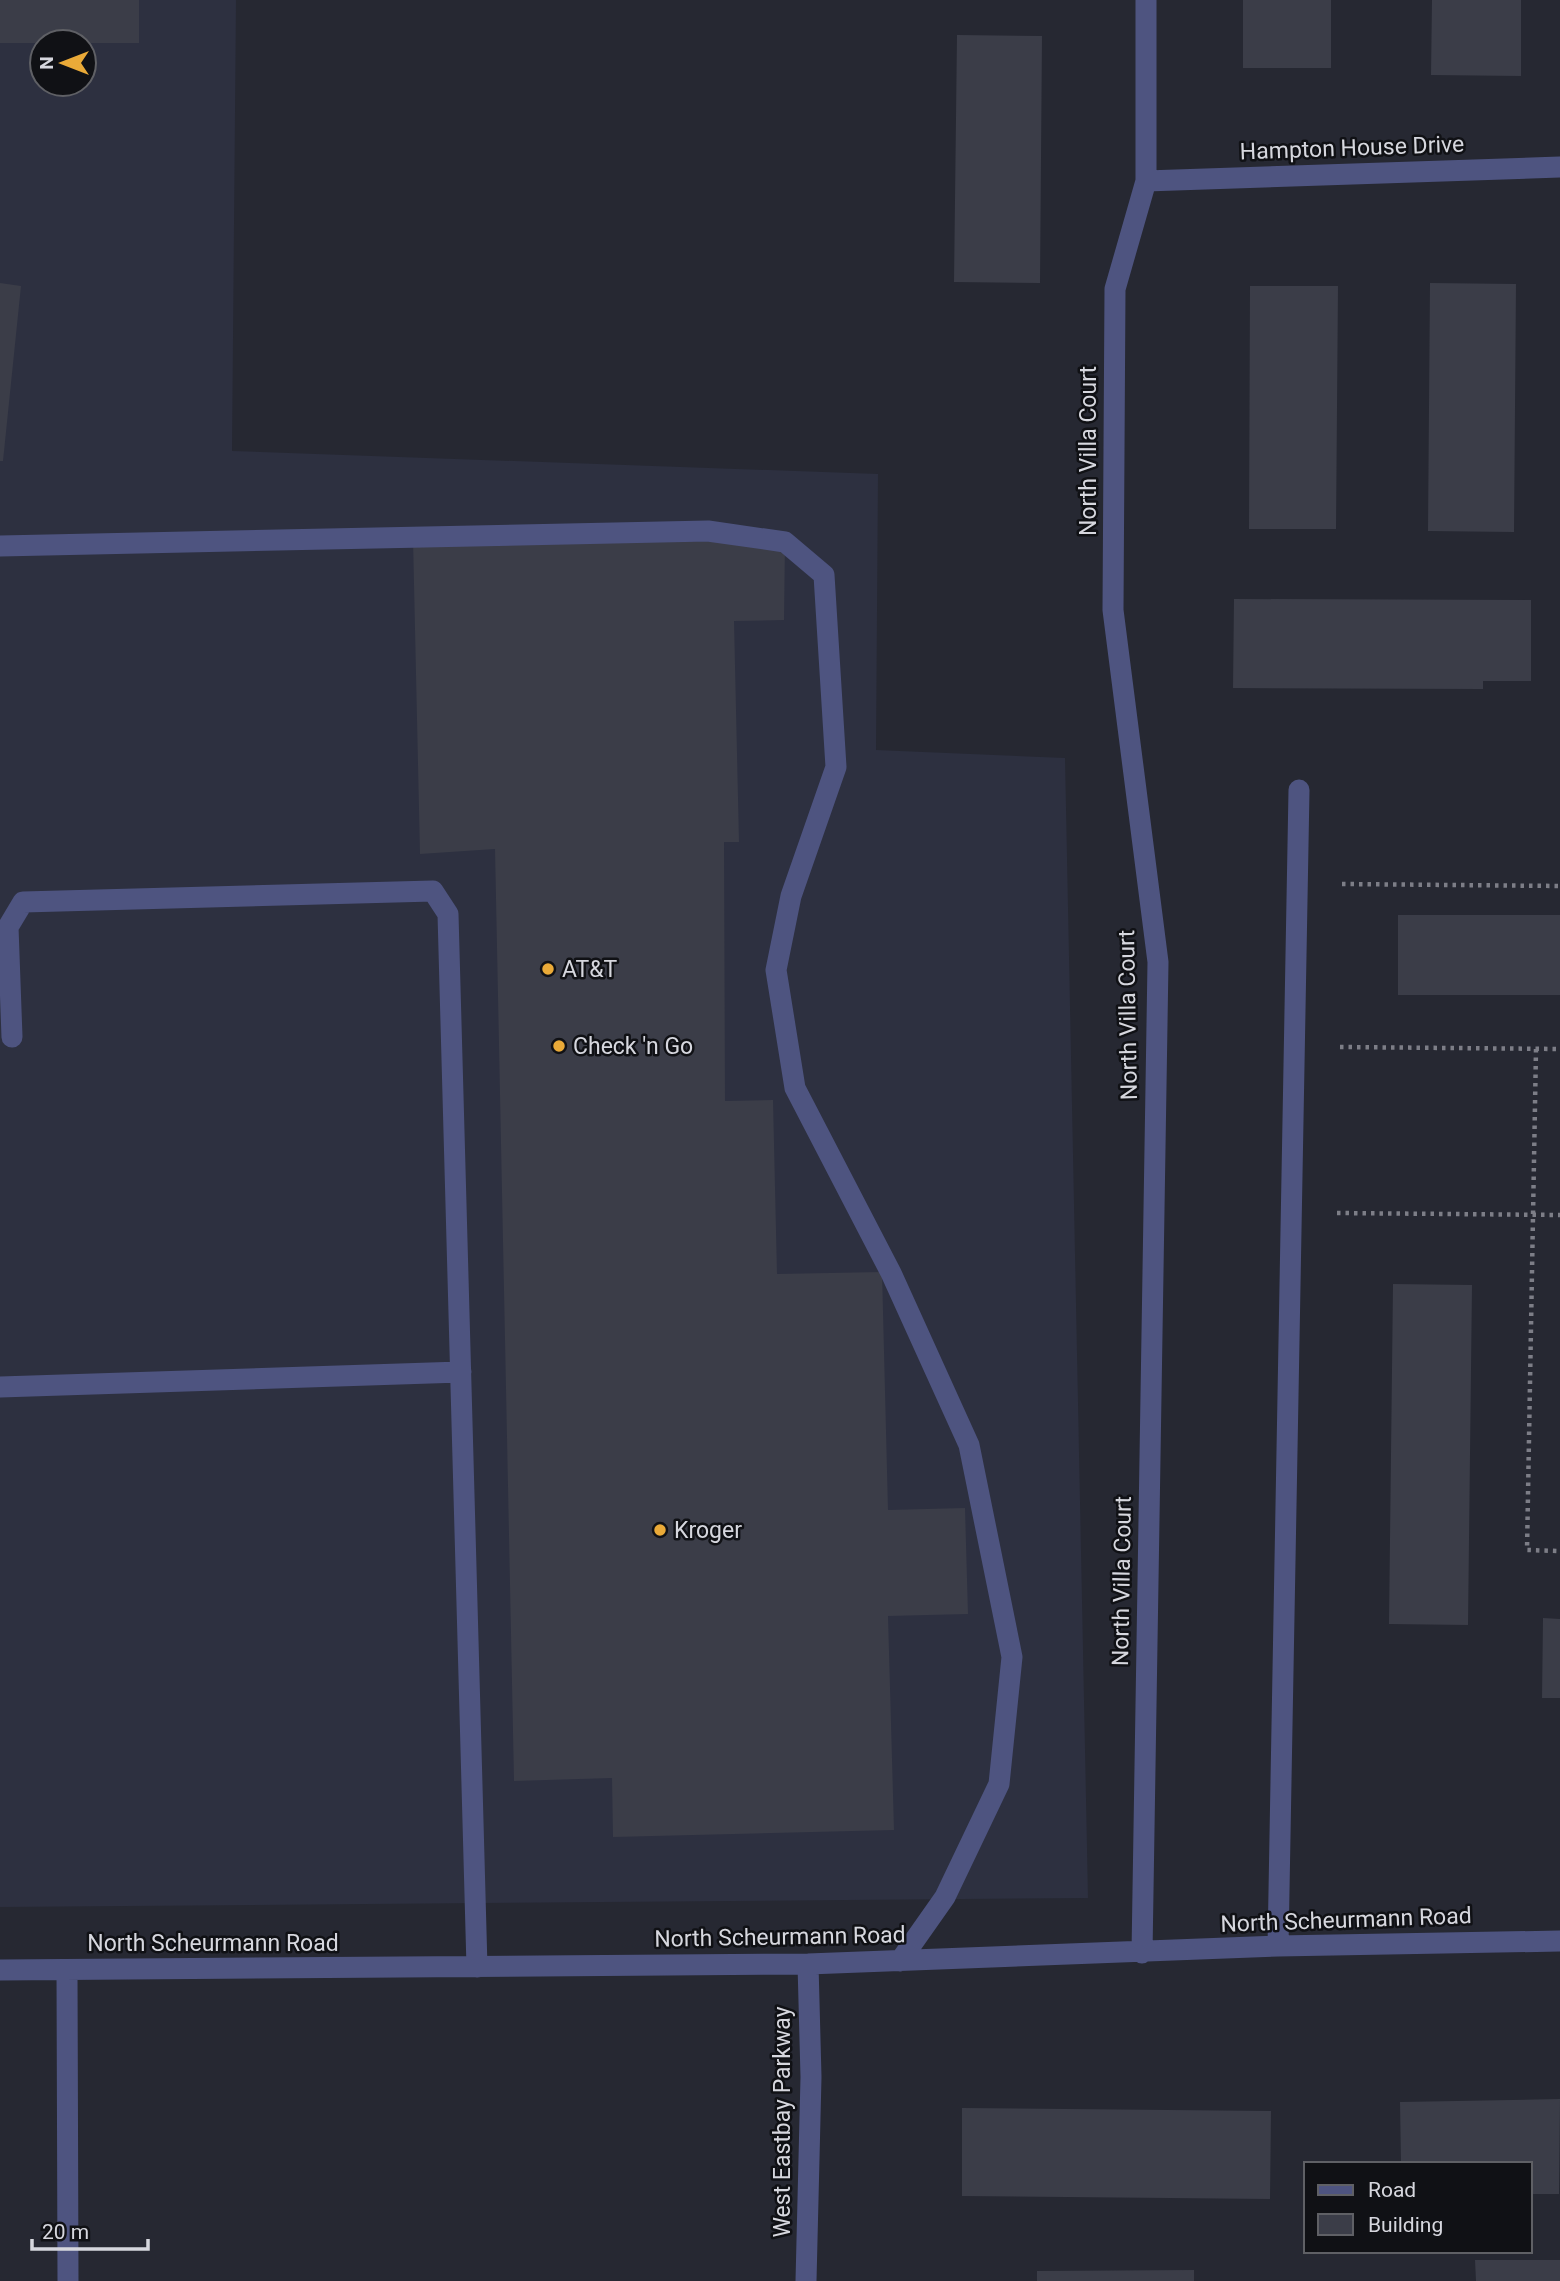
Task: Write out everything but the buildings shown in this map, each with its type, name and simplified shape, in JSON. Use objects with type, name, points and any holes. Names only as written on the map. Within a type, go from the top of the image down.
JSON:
[{"type":"street","name":"North Villa Court","points":[[1142,1953],[1158,962],[1113,610],[1115,289],[1146,181],[1146,0]]},
{"type":"street","name":"Hampton House Drive","points":[[1146,181],[1560,167]]},
{"type":"street","points":[[0,546],[708,531],[785,542],[824,575],[836,767],[791,896],[776,970],[795,1088],[891,1273],[969,1445],[1012,1657],[999,1784],[945,1897],[900,1961]]},
{"type":"street","points":[[1279,1946],[1299,790]]},
{"type":"street","points":[[12,1037],[8,927],[23,902],[433,891],[448,914],[477,1967]]},
{"type":"street","points":[[0,1387],[461,1372]]},
{"type":"street","name":"North Scheurmann Road","points":[[0,1970],[808,1964],[1279,1946],[1560,1941]]},
{"type":"street","name":"West Eastbay Parkway","points":[[806,2281],[811,2077],[808,1964]]},
{"type":"street","points":[[67,1970],[68,2281]]},
{"type":"path","points":[[1342,884],[1560,886]]},
{"type":"path","points":[[1340,1046],[1560,1049]]},
{"type":"path","points":[[1536,1049],[1527,1550],[1560,1551]]},
{"type":"path","points":[[1337,1213],[1560,1215]]},
{"type":"shaded area","points":[[0,0],[236,0],[232,451],[878,474],[876,750],[1065,758],[1088,1898],[0,1907]]},
{"type":"place","name":"AT&T","points":[[548,969]]},
{"type":"place","name":"Check 'n Go","points":[[559,1046]]},
{"type":"place","name":"Kroger","points":[[660,1530]]}]
